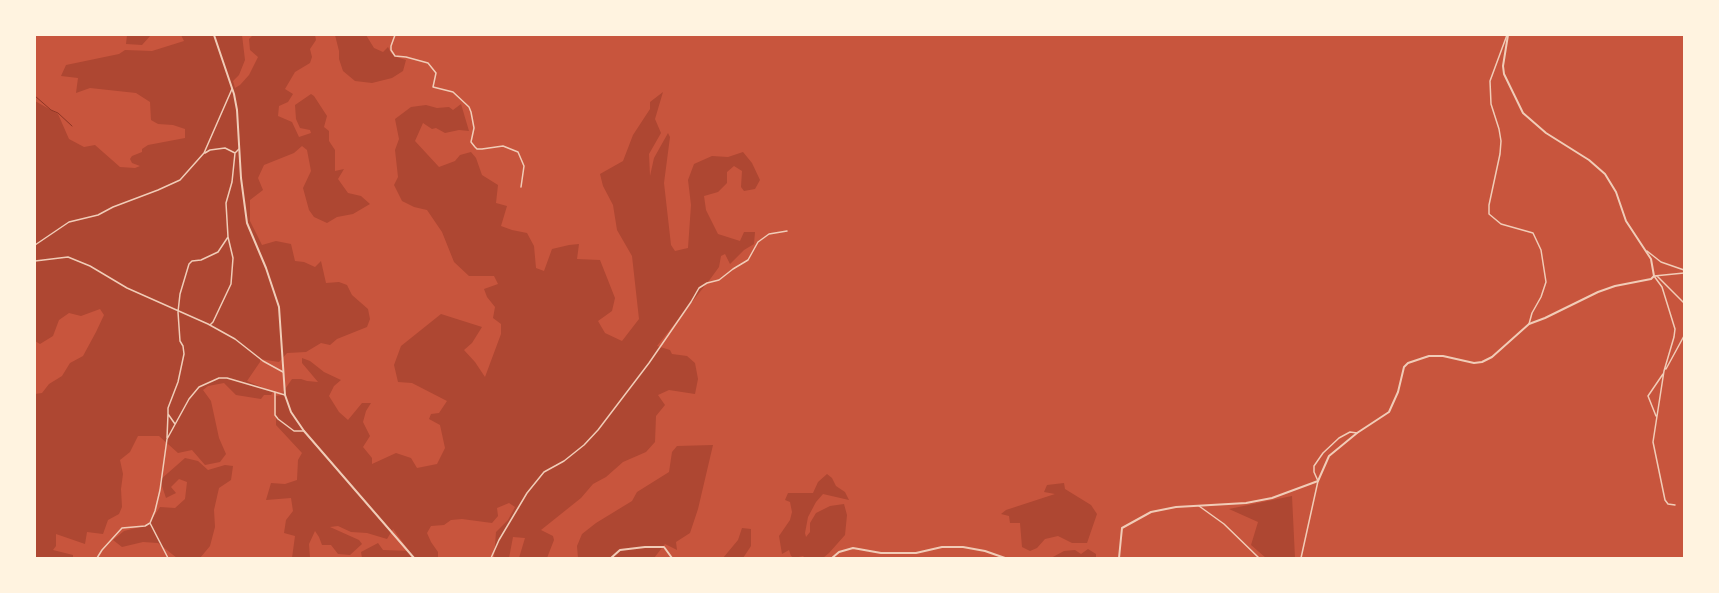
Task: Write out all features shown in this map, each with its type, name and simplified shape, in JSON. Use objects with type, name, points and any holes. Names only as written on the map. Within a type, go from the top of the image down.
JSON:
[{"type":"street","points":[[214,35],[232,89],[237,110],[246,223],[266,268],[279,307],[284,395],[291,412],[304,431],[414,558]]},
{"type":"street","points":[[395,35],[391,46],[391,50],[395,56],[406,57],[428,63],[436,73],[433,87],[453,92],[468,107],[471,112],[474,128],[471,142],[475,147],[482,149],[503,146],[518,152],[524,166],[521,187]]},
{"type":"street","points":[[1508,35],[1503,66],[1504,74],[1523,113],[1546,133],[1589,160],[1605,174],[1616,192],[1626,221],[1647,251],[1656,276],[1662,287],[1675,329],[1664,371],[1653,442],[1665,500],[1668,504],[1675,505]]},
{"type":"street","points":[[1508,35],[1490,81],[1491,104],[1500,130],[1501,141],[1489,214],[1501,224],[1533,232],[1541,250],[1546,282],[1541,297],[1532,313],[1529,324]]},
{"type":"street","points":[[35,245],[69,222],[98,215],[113,207],[176,182],[183,177],[204,153],[232,89]]},
{"type":"street","points":[[204,153],[210,150],[224,148],[235,153]]},
{"type":"street","points":[[209,325],[213,322],[231,284],[233,258],[228,237],[226,203],[232,182],[235,153],[239,149]]},
{"type":"street","points":[[491,558],[499,540],[527,493],[544,472],[564,461],[584,445],[598,430],[649,363],[699,288],[707,283],[719,280],[748,260],[758,242],[769,234],[786,231]]},
{"type":"street","points":[[97,558],[102,550],[122,528],[145,526],[150,523],[155,511],[160,490],[167,440],[168,408],[178,382],[184,354],[183,346],[180,341],[178,312],[180,294],[189,264],[192,261],[201,260],[218,252],[228,237]]},
{"type":"street","points":[[1647,251],[1661,262],[1684,270]]},
{"type":"street","points":[[35,260],[68,257],[95,269],[127,288],[209,325],[234,339],[263,361],[283,372]]},
{"type":"street","points":[[1301,558],[1318,481],[1329,456],[1357,433],[1389,412],[1398,392],[1404,367],[1408,363],[1429,356],[1443,356],[1474,363],[1482,362],[1492,357],[1529,324],[1545,318],[1598,292],[1615,286],[1651,279],[1656,276],[1684,273]]},
{"type":"street","points":[[1656,276],[1684,303]]},
{"type":"street","points":[[1656,417],[1648,396],[1684,336]]},
{"type":"street","points":[[167,440],[189,399],[199,387],[219,378],[236,380],[284,395]]},
{"type":"street","points":[[275,392],[275,415],[294,431],[304,431]]},
{"type":"street","points":[[168,414],[175,424]]},
{"type":"street","points":[[1318,481],[1314,472],[1314,466],[1318,459],[1339,438],[1350,432],[1357,433]]},
{"type":"street","points":[[1119,558],[1122,528],[1159,509],[1246,503],[1272,498],[1318,481]]},
{"type":"street","points":[[1199,506],[1224,524],[1259,558]]},
{"type":"street","points":[[150,523],[168,558]]},
{"type":"street","points":[[611,558],[620,550],[645,546],[664,547],[672,558]]},
{"type":"street","points":[[832,558],[839,552],[853,548],[893,554],[916,553],[942,547],[985,551],[1005,558]]},
{"type":"shaded area","points":[[127,35],[151,35],[142,45],[126,44]]},
{"type":"shaded area","points":[[181,35],[242,35],[245,60],[239,75],[233,81],[235,88],[240,85],[249,75],[258,57],[250,50],[249,39],[253,35],[315,35],[316,40],[310,49],[312,57],[310,63],[295,72],[285,89],[293,94],[288,102],[279,106],[278,116],[292,122],[299,137],[311,133],[310,130],[300,128],[296,119],[295,105],[311,94],[314,96],[327,116],[324,127],[329,131],[329,141],[335,150],[335,171],[344,169],[338,179],[348,193],[361,196],[370,204],[353,214],[337,217],[327,223],[314,217],[309,210],[303,188],[311,171],[307,150],[302,146],[294,153],[264,165],[258,178],[263,190],[250,200],[250,221],[262,245],[276,241],[291,244],[295,261],[304,262],[315,267],[321,261],[326,283],[339,282],[347,285],[352,295],[368,309],[370,319],[367,327],[337,339],[330,345],[321,343],[306,352],[287,353],[279,362],[260,359],[260,362],[247,381],[273,392],[271,395],[264,395],[261,399],[236,395],[224,383],[208,386],[203,390],[211,401],[219,438],[226,454],[220,462],[205,465],[192,450],[178,453],[159,436],[138,436],[130,452],[120,460],[123,474],[121,489],[122,507],[119,514],[108,520],[103,534],[87,532],[85,544],[56,534],[56,546],[53,550],[73,555],[73,558],[35,558],[35,394],[42,393],[49,384],[62,376],[70,363],[83,356],[104,315],[100,309],[81,316],[69,313],[59,320],[53,336],[40,344],[35,341],[35,101],[58,114],[69,139],[84,147],[95,145],[120,167],[135,168],[140,166],[132,163],[130,159],[132,156],[142,152],[142,149],[148,145],[185,138],[185,129],[173,125],[158,124],[151,120],[150,102],[136,93],[90,88],[76,93],[78,78],[61,76],[66,65],[119,54],[125,50],[152,51],[184,41]]},
{"type":"shaded area","points":[[335,35],[366,35],[374,48],[383,52],[388,47],[391,53],[396,57],[406,60],[403,71],[392,78],[372,83],[355,81],[343,71],[339,59],[339,51]]},
{"type":"shaded area","points":[[663,92],[655,119],[661,133],[649,154],[650,176],[654,158],[668,133],[670,137],[664,183],[671,245],[675,251],[688,248],[691,205],[688,180],[694,164],[712,156],[728,157],[743,152],[752,163],[760,180],[755,189],[744,191],[741,187],[742,171],[734,166],[727,172],[727,183],[718,192],[704,196],[706,210],[718,234],[740,241],[744,232],[755,232],[754,244],[744,250],[730,264],[725,254],[721,256],[719,267],[657,346],[670,350],[672,354],[687,356],[695,363],[698,379],[695,394],[669,390],[658,395],[665,405],[656,416],[655,442],[646,452],[623,462],[606,477],[593,484],[581,498],[541,530],[553,536],[554,540],[547,558],[519,558],[525,538],[513,537],[509,558],[494,558],[496,532],[508,520],[515,507],[509,503],[497,508],[498,516],[492,523],[462,519],[451,520],[444,525],[431,526],[427,533],[438,552],[438,558],[362,558],[361,552],[378,543],[383,550],[409,551],[393,529],[387,539],[367,533],[351,532],[338,526],[330,527],[359,540],[362,544],[350,555],[338,554],[331,545],[322,545],[315,531],[309,544],[310,558],[292,558],[295,536],[284,533],[286,520],[293,511],[291,498],[266,500],[271,483],[285,484],[297,480],[298,460],[302,453],[276,425],[276,396],[281,395],[292,379],[318,382],[302,363],[302,358],[310,361],[324,372],[341,380],[334,386],[329,396],[339,412],[348,420],[362,403],[371,403],[366,411],[363,422],[370,436],[363,447],[372,458],[372,464],[396,453],[411,458],[417,468],[437,464],[445,448],[440,425],[429,419],[431,414],[439,413],[447,401],[412,383],[398,382],[394,365],[401,346],[441,314],[482,327],[472,343],[464,350],[475,362],[485,377],[501,334],[501,324],[493,318],[495,307],[487,297],[484,289],[498,284],[494,276],[469,276],[454,262],[442,232],[427,210],[414,207],[402,201],[394,185],[398,177],[395,150],[399,139],[395,119],[411,107],[426,105],[437,108],[449,107],[453,110],[461,104],[469,131],[459,130],[445,133],[436,128],[432,129],[423,123],[415,141],[439,167],[455,161],[460,155],[471,152],[476,158],[482,175],[498,185],[496,203],[507,206],[501,226],[527,233],[534,246],[536,268],[544,271],[552,249],[569,245],[579,244],[577,259],[600,260],[615,298],[612,311],[598,321],[605,333],[622,341],[639,319],[632,256],[617,230],[613,205],[603,186],[600,174],[623,161],[633,135],[650,109],[650,102]]},
{"type":"shaded area","points":[[713,445],[698,509],[690,533],[676,542],[677,550],[665,544],[654,558],[578,558],[577,546],[582,534],[596,523],[632,501],[637,492],[669,472],[672,452],[677,446]]},
{"type":"shaded area","points":[[185,458],[198,461],[208,470],[225,465],[233,466],[231,480],[219,488],[214,510],[215,527],[210,546],[200,558],[177,558],[158,543],[143,542],[122,547],[113,540],[124,531],[148,525],[160,507],[175,508],[185,499],[187,482],[179,479],[171,487],[176,493],[166,498],[160,480]]},
{"type":"shaded area","points":[[827,474],[832,478],[836,486],[845,492],[849,500],[823,494],[816,502],[808,517],[805,533],[806,537],[810,532],[810,523],[816,513],[830,506],[844,504],[847,515],[845,535],[823,558],[805,558],[803,556],[794,558],[791,556],[789,550],[782,554],[779,536],[790,520],[792,512],[790,502],[785,500],[788,493],[813,493],[818,482]]},
{"type":"shaded area","points":[[1064,483],[1065,489],[1091,505],[1097,514],[1087,543],[1072,543],[1058,536],[1045,539],[1037,548],[1030,551],[1022,547],[1020,523],[1010,523],[1009,516],[1001,514],[1006,510],[1055,494],[1044,492],[1047,485]]},
{"type":"shaded area","points":[[1292,496],[1295,558],[1266,558],[1251,545],[1258,522],[1229,509]]},
{"type":"shaded area","points":[[742,528],[751,529],[751,546],[743,558],[723,558],[738,540]]},
{"type":"shaded area","points":[[1088,549],[1096,554],[1096,558],[1051,558],[1064,551],[1075,550],[1081,554]]},
{"type":"waterway","points":[[35,96],[51,110],[58,113],[72,126]]}]
